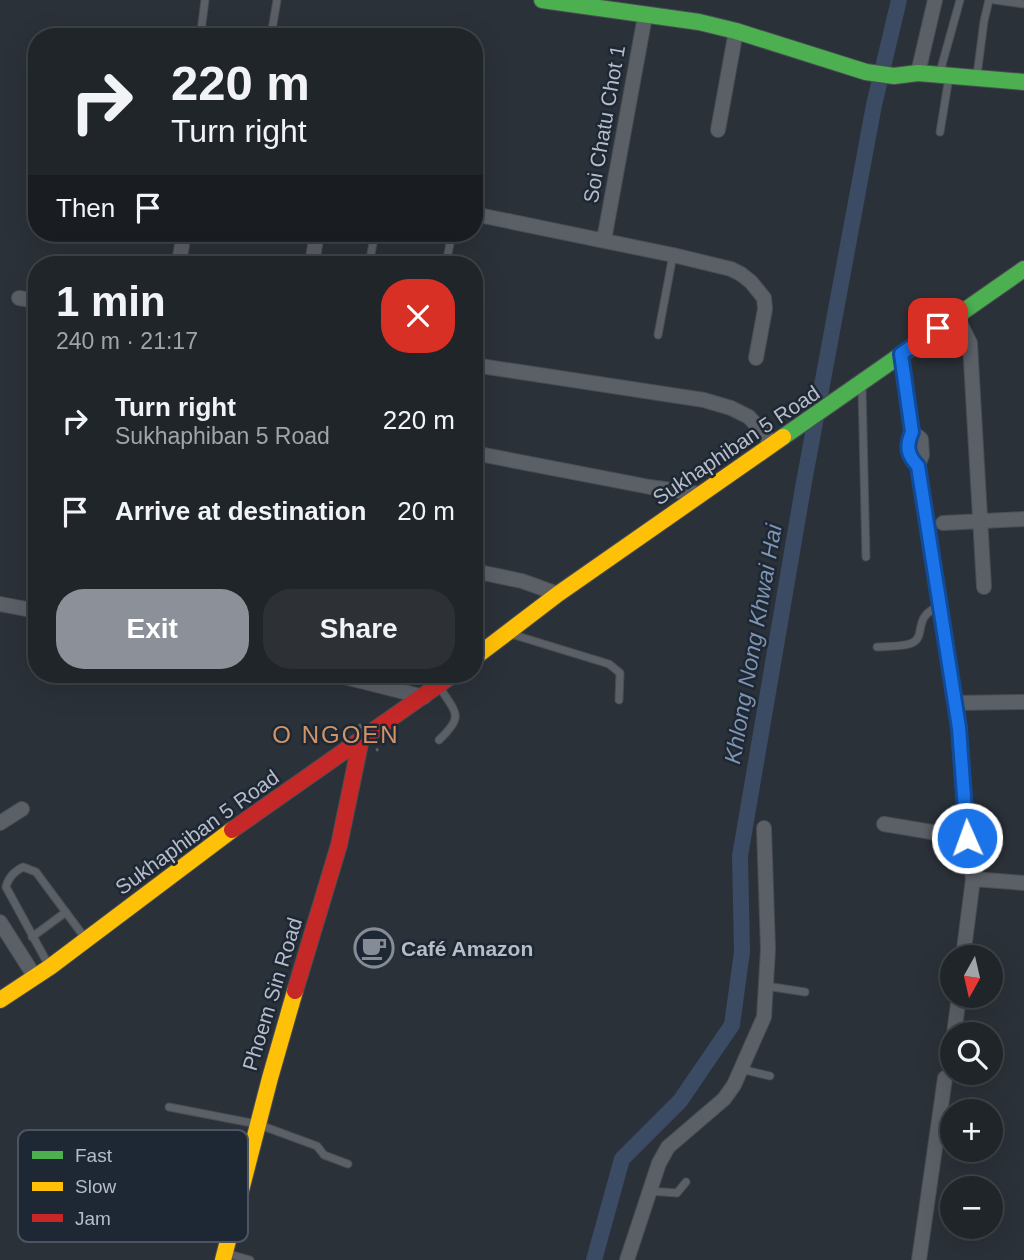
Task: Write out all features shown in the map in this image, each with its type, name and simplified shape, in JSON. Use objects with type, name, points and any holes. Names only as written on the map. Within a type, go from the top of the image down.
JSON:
[{"type":"main road","points":[[542,0],[699,22],[866,72],[894,76],[918,73],[1024,82]]},
{"type":"main road","name":"Sukhaphiban 5 Road","points":[[483,651],[558,594],[772,443],[1024,270]]},
{"type":"main road","name":"Sukhaphiban 5 Road","points":[[0,1000],[50,967],[360,732],[424,697],[442,683]]},
{"type":"main road","name":"Phoem Sin Road","points":[[248,1159],[355,781],[360,732]]},
{"type":"street","points":[[918,73],[935,0]]},
{"type":"street","name":"Soi Chatu Chot 1","points":[[604,240],[645,16]]},
{"type":"street","points":[[718,130],[736,31]]},
{"type":"street","points":[[483,216],[604,240],[731,269],[741,274],[764,298],[765,309],[756,358]]},
{"type":"street","points":[[19,298],[28,300]]},
{"type":"street","points":[[956,315],[970,343],[984,587]]},
{"type":"street","points":[[901,354],[912,432],[908,442],[909,456],[918,466],[955,703],[972,879],[964,945]]},
{"type":"street","points":[[483,366],[704,400],[749,417],[772,443]]},
{"type":"street","points":[[483,455],[700,494]]},
{"type":"street","points":[[943,523],[1024,519]]},
{"type":"street","points":[[483,573],[522,581],[558,594]]},
{"type":"street","points":[[0,604],[28,609]]},
{"type":"street","points":[[369,683],[424,697]]},
{"type":"street","points":[[955,703],[1024,702]]},
{"type":"street","points":[[0,823],[22,809]]},
{"type":"street","points":[[884,824],[967,838]]},
{"type":"street","points":[[627,1260],[659,1163],[668,1147],[724,1099],[734,1085],[764,1017],[768,949],[764,828]]},
{"type":"street","points":[[972,879],[1024,883]]},
{"type":"street","points":[[0,922],[34,977]]},
{"type":"street","points":[[919,1260],[944,1085]]},
{"type":"lane","points":[[201,28],[205,0]]},
{"type":"lane","points":[[272,28],[277,0]]},
{"type":"lane","points":[[940,132],[944,76],[960,0]]},
{"type":"lane","points":[[976,79],[989,0]]},
{"type":"lane","points":[[995,0],[1024,4]]},
{"type":"lane","points":[[658,335],[673,256]]},
{"type":"lane","points":[[861,384],[866,556]]},
{"type":"lane","points":[[877,647],[912,643],[918,637],[924,616],[938,607]]},
{"type":"lane","points":[[507,633],[609,664],[620,673],[619,699]]},
{"type":"lane","points":[[438,686],[457,715],[455,724],[439,740]]},
{"type":"lane","points":[[50,967],[6,887],[7,881],[17,870],[23,867],[36,872],[86,940]]},
{"type":"lane","points":[[32,937],[66,912]]},
{"type":"lane","points":[[766,986],[805,992]]},
{"type":"lane","points":[[741,1069],[769,1076]]},
{"type":"lane","points":[[169,1107],[257,1124],[317,1146],[324,1155],[348,1164]]},
{"type":"lane","points":[[649,1191],[677,1193],[686,1182]]},
{"type":"lane","points":[[223,1256],[250,1260]]},
{"type":"path","points":[[360,732],[379,751]]},
{"type":"waterway","name":"Khlong Nong Khwai Hai","points":[[594,1260],[622,1159],[680,1101],[732,1025],[742,952],[740,856],[804,482],[874,105],[899,0]]},
{"type":"traffic: fast","points":[[542,0],[699,22],[866,72],[894,76],[918,73],[1024,82]]},
{"type":"traffic: fast","points":[[783,437],[1024,269]]},
{"type":"traffic: slow","points":[[483,651],[558,594],[783,437]]},
{"type":"traffic: slow","points":[[0,1000],[50,967],[232,830]]},
{"type":"traffic: slow","points":[[248,1163],[295,991]]},
{"type":"traffic: slow","points":[[223,1260],[228,1242]]},
{"type":"traffic: jam","points":[[232,830],[441,683]]},
{"type":"traffic: jam","points":[[295,991],[339,845],[361,739]]},
{"type":"place","name":"Café Amazon","points":[[374,948]]},
{"type":"district","name":"O NGOEN","points":[[336,734]]},
{"type":"route","points":[[938,328],[901,354],[912,432],[908,442],[909,456],[918,466],[959,728],[967,838]]}]
